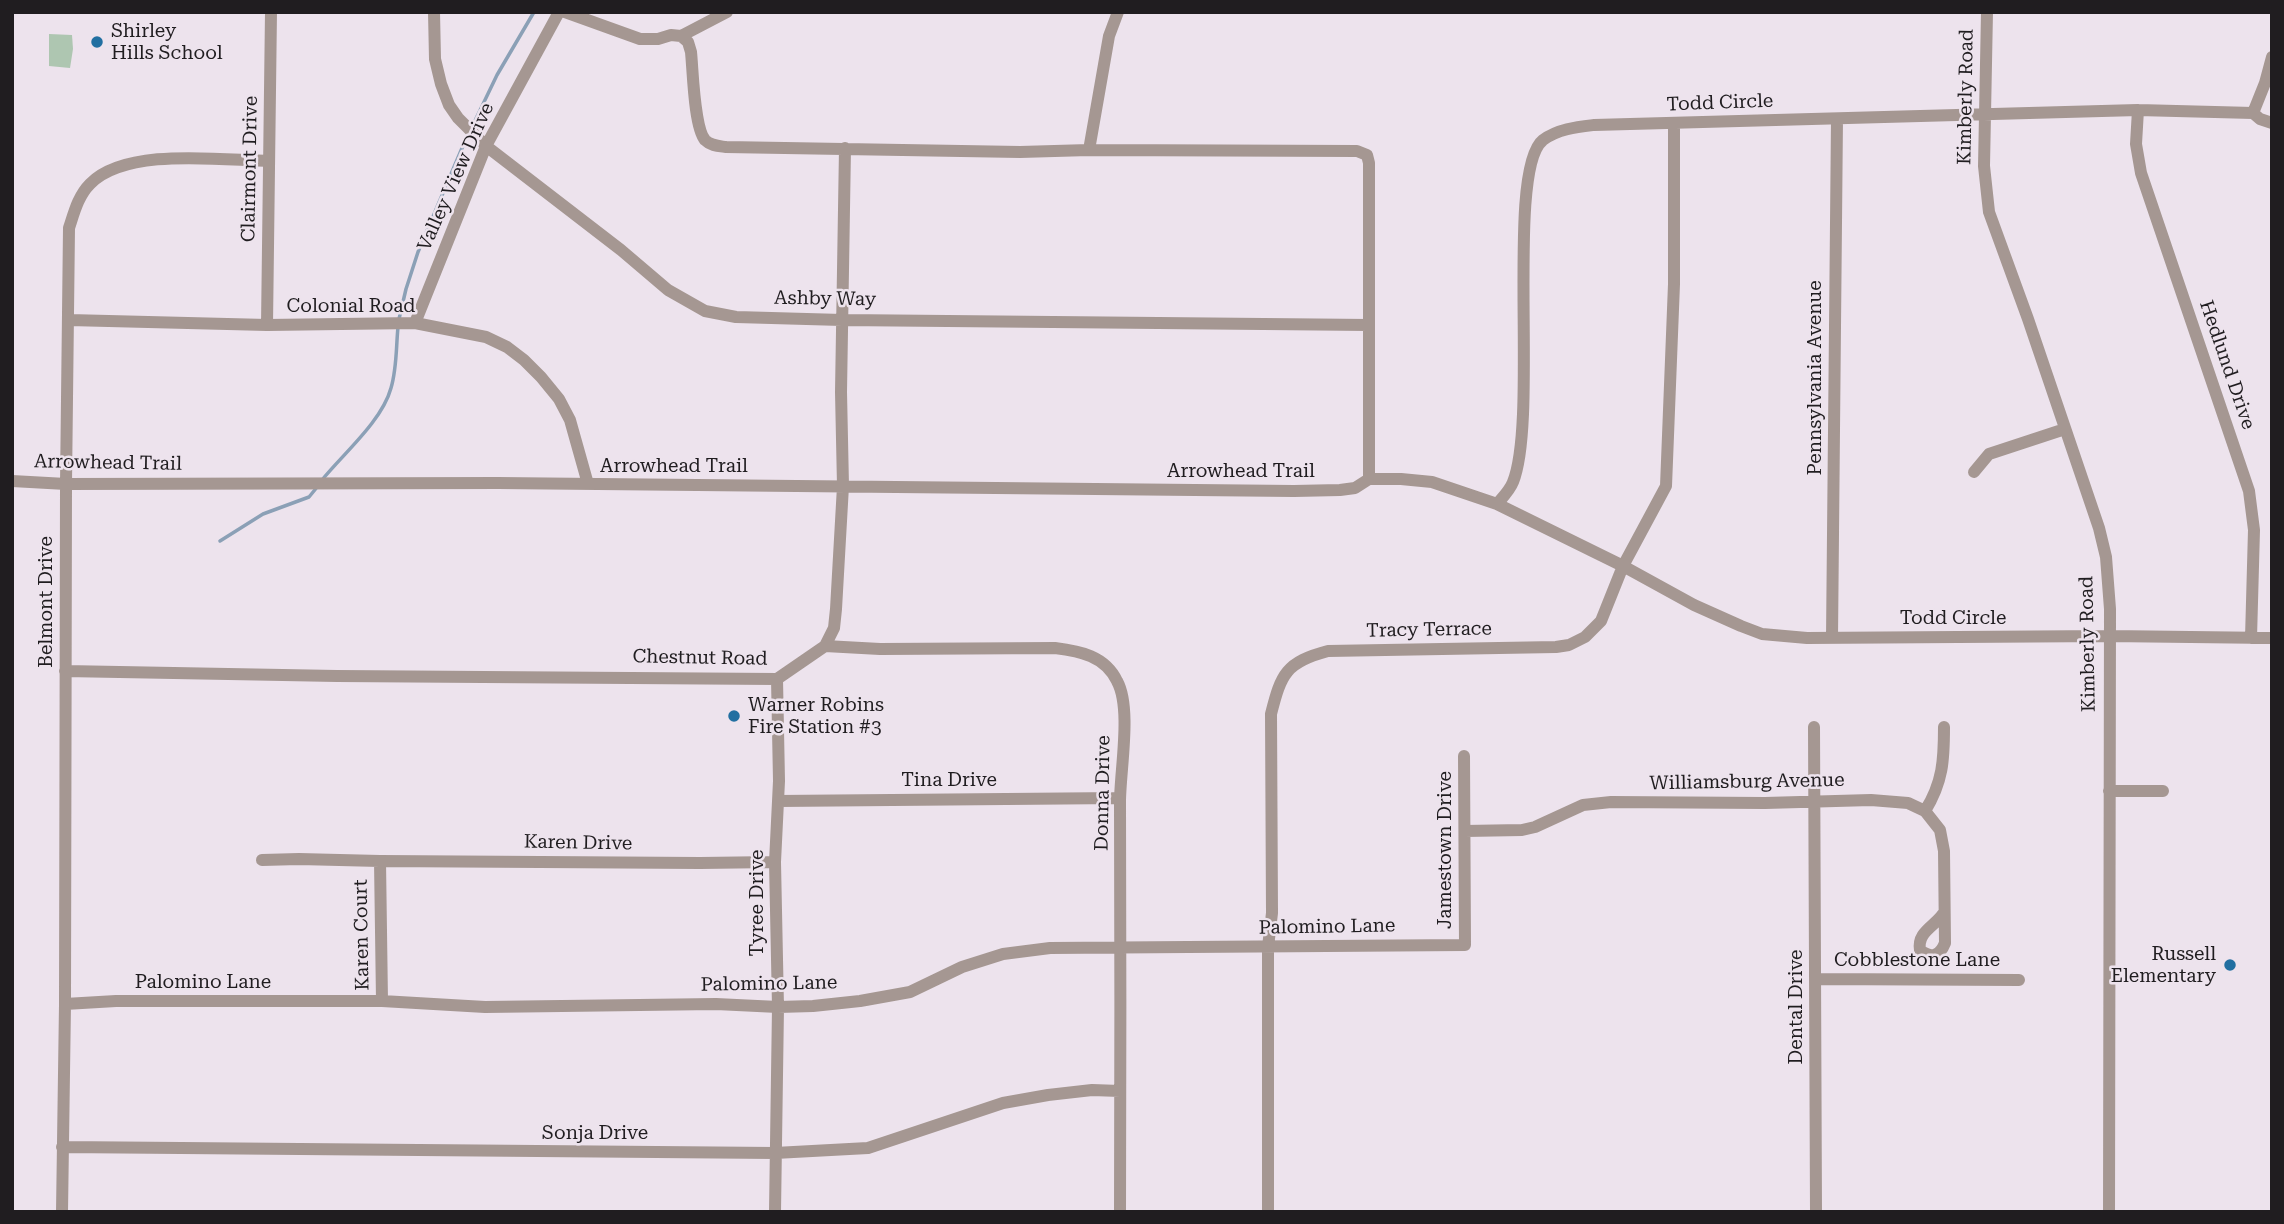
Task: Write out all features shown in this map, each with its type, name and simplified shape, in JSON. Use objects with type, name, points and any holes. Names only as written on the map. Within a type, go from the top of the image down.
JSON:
[{"type":"street","name":"Clairmont Drive","points":[[267,325],[271,12]]},
{"type":"street","name":"Ashby Way","points":[[434,12],[435,59],[449,105],[458,118],[486,146],[668,289],[705,311],[736,317],[842,320],[1370,324]]},
{"type":"street","name":"Valley View Drive","points":[[415,323],[486,146],[559,12]]},
{"type":"street","points":[[565,12],[640,39],[658,39],[671,34],[681,36],[688,42],[698,127],[705,140],[713,145],[1020,152],[1357,151],[1367,155],[1370,479]]},
{"type":"street","points":[[681,36],[727,12]]},
{"type":"street","points":[[1089,150],[1109,36],[1118,12]]},
{"type":"street","name":"Kimberly Road","points":[[1987,12],[1984,166],[1989,212],[2082,474],[2106,557],[2110,609],[2109,1212]]},
{"type":"street","points":[[2253,113],[2272,57]]},
{"type":"street","name":"Todd Circle","points":[[1497,504],[1512,484],[1520,457],[1527,180],[1532,157],[1542,141],[1564,130],[1594,125],[2137,110],[2253,113],[2272,123]]},
{"type":"street","name":"Hedlund Drive","points":[[2137,110],[2136,144],[2141,173],[2249,491],[2254,530],[2252,638]]},
{"type":"street","name":"Pennsylvania Avenue","points":[[1832,638],[1837,119]]},
{"type":"street","name":"Tracy Terrace","points":[[1268,1212],[1268,947],[1272,913],[1271,714],[1278,687],[1290,667],[1310,655],[1328,651],[1569,645],[1586,637],[1601,621],[1623,566],[1666,486],[1674,284],[1674,124]]},
{"type":"street","points":[[825,646],[834,628],[843,486],[845,148]]},
{"type":"street","name":"Belmont Drive","points":[[62,1212],[69,228],[77,203],[88,186],[101,174],[128,163],[157,159],[269,161]]},
{"type":"street","name":"Colonial Road","points":[[69,320],[267,325],[415,323],[486,337],[507,346],[524,359],[559,399],[569,420],[588,484]]},
{"type":"street","points":[[1973,472],[1989,454],[2064,429]]},
{"type":"street","name":"Todd Circle","points":[[1370,479],[1432,482],[1497,504],[1623,566],[1694,605],[1762,634],[1795,638],[2272,638]]},
{"type":"street","name":"Arrowhead Trail","points":[[12,481],[66,484],[588,484],[1294,491],[1355,488],[1370,479]]},
{"type":"street","name":"Chestnut Road","points":[[65,671],[777,679],[825,646]]},
{"type":"street","name":"Donna Drive","points":[[825,646],[880,649],[1055,648],[1077,651],[1097,658],[1117,680],[1124,702],[1120,798],[1120,1212]]},
{"type":"street","name":"Tyree Drive","points":[[775,1212],[778,1007],[775,862],[778,801],[777,679]]},
{"type":"street","name":"Dental Drive","points":[[1814,727],[1816,1212]]},
{"type":"street","points":[[1943,914],[1922,933],[1919,942],[1920,950],[1931,956],[1942,951],[1945,943],[1944,850],[1940,830],[1925,811],[1939,784],[1944,761],[1944,727]]},
{"type":"street","name":"Jamestown Drive","points":[[1464,756],[1465,945]]},
{"type":"street","points":[[2109,791],[2163,791]]},
{"type":"street","name":"Tina Drive","points":[[778,801],[1120,798]]},
{"type":"street","name":"Williamsburg Avenue","points":[[1465,831],[1522,830],[1535,827],[1583,805],[1611,802],[1888,801],[1908,803],[1925,811]]},
{"type":"street","name":"Karen Court","points":[[262,860],[380,862],[382,1001]]},
{"type":"street","name":"Karen Drive","points":[[380,862],[775,862]]},
{"type":"street","name":"Palomino Lane","points":[[65,1004],[116,1001],[382,1001],[485,1007],[716,1004],[778,1007],[860,1001],[910,992],[962,967],[1003,954],[1051,948],[1465,945]]},
{"type":"street","points":[[1929,979],[1931,956]]},
{"type":"street","name":"Cobblestone Lane","points":[[1815,979],[2019,980]]},
{"type":"street","name":"Sonja Drive","points":[[62,1147],[775,1153],[868,1148],[1003,1103],[1092,1090],[1120,1090]]},
{"type":"green space","points":[[49,34],[72,35],[70,68],[49,66]]},
{"type":"waterway","points":[[472,127],[497,75],[534,12]]},
{"type":"waterway","points":[[399,319],[418,252],[468,134]]},
{"type":"waterway","points":[[322,480],[371,424],[386,400],[394,373],[398,327]]},
{"type":"waterway","points":[[220,541],[263,514],[309,497],[318,486]]},
{"type":"place","name":"Shirley Hills School","points":[[97,42]]},
{"type":"place","name":"Warner Robins Fire Station #3","points":[[734,716]]},
{"type":"place","name":"Russell Elementary","points":[[2230,965]]}]
